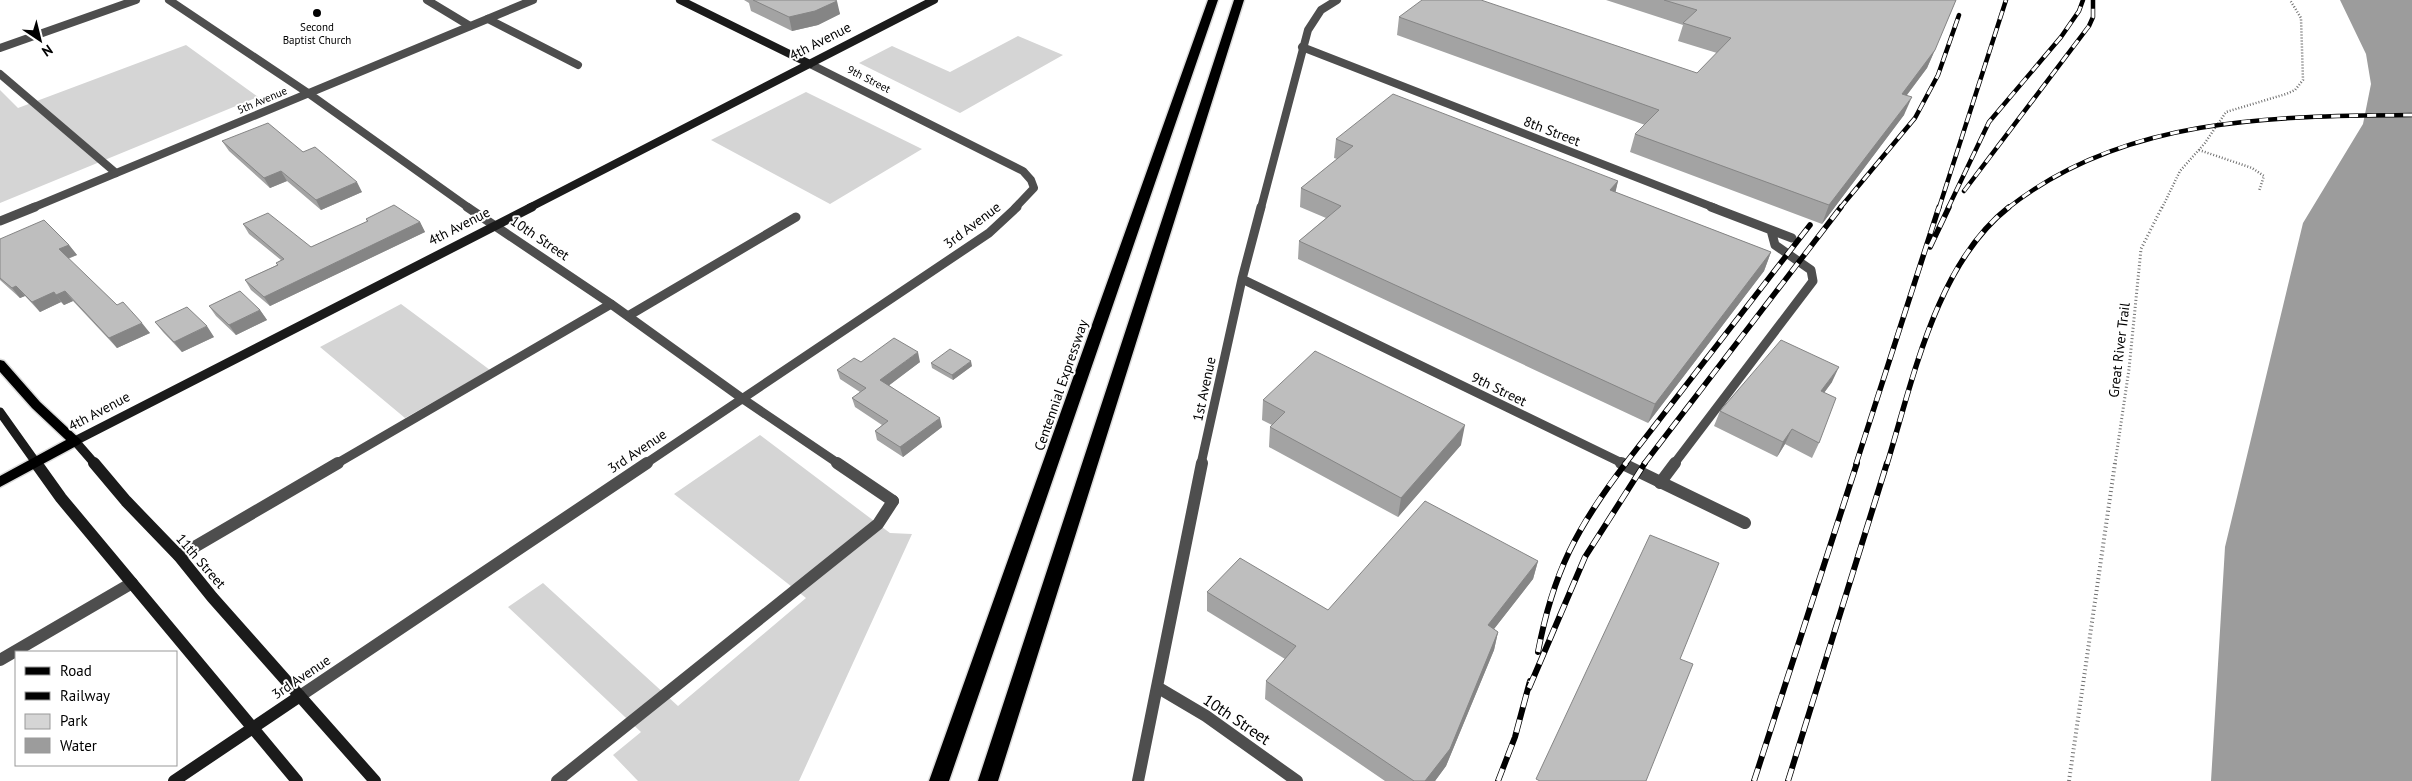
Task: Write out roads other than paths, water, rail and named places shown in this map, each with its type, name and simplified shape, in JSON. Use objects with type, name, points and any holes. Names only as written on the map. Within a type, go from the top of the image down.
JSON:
[{"type":"highway","name":"Centennial Expressway","points":[[939,781],[1213,0]]},
{"type":"highway","points":[[988,781],[1239,0]]},
{"type":"main road","name":"11th Street","points":[[0,364],[36,405],[75,441]]},
{"type":"main road","name":"4th Avenue","points":[[0,482],[75,441]]},
{"type":"street","points":[[0,48],[136,0]]},
{"type":"street","name":"10th Street","points":[[169,0],[308,93],[494,226],[611,304],[742,399],[893,501],[878,524],[557,781]]},
{"type":"street","points":[[427,0],[470,26]]},
{"type":"street","name":"5th Avenue","points":[[0,221],[533,0]]},
{"type":"street","name":"9th Street","points":[[680,0],[1023,171],[1035,186],[1033,191]]},
{"type":"street","name":"4th Avenue","points":[[75,441],[934,0]]},
{"type":"street","name":"1st Avenue","points":[[1138,781],[1192,507],[1242,278],[1302,47],[1308,30],[1322,10],[1337,0]]},
{"type":"street","points":[[488,18],[578,66]]},
{"type":"street","name":"8th Street","points":[[1302,47],[1792,238]]},
{"type":"street","points":[[0,74],[116,173]]},
{"type":"street","name":"3rd Avenue","points":[[174,781],[989,233],[1033,191]]},
{"type":"street","points":[[628,316],[796,217]]},
{"type":"street","points":[[1660,483],[1813,281],[1811,270],[1775,244],[1771,230]]},
{"type":"street","name":"9th Street","points":[[1242,278],[1745,523]]},
{"type":"street","points":[[179,556],[611,304]]},
{"type":"street","points":[[0,412],[61,498],[251,729],[297,781]]},
{"type":"street","name":"11th Street","points":[[75,441],[126,501],[179,556],[212,597],[375,781]]},
{"type":"street","points":[[15,651],[132,583]]},
{"type":"street","points":[[0,660],[15,651]]},
{"type":"street","name":"10th Street","points":[[1157,686],[1206,716],[1297,781]]},
{"type":"water","points":[[2340,0],[2412,0],[2412,781],[2211,781],[2225,547],[2303,223],[2363,124],[2371,84],[2366,54]]},
{"type":"railway","points":[[1939,208],[2006,0]]},
{"type":"railway","points":[[1948,208],[1989,122],[2061,37],[2079,11],[2083,0]]},
{"type":"railway","points":[[1964,191],[2089,26],[2093,17],[2093,0]]},
{"type":"railway","points":[[1840,208],[1915,118],[1938,75],[1959,15]]},
{"type":"railway","points":[[2008,208],[2053,178],[2100,155],[2149,139],[2201,128],[2253,121],[2306,117],[2412,115]]},
{"type":"railway","points":[[1644,464],[1841,207]]},
{"type":"railway","points":[[1856,464],[1939,207]]},
{"type":"railway","points":[[1930,247],[1949,207]]},
{"type":"railway","points":[[1887,464],[1930,325],[1945,291],[1963,259],[1984,231],[2009,207]]},
{"type":"railway","points":[[1625,464],[1810,225]]},
{"type":"railway","points":[[1538,652],[1551,598],[1569,552],[1594,508],[1626,463]]},
{"type":"railway","points":[[1529,688],[1585,557],[1645,463]]},
{"type":"railway","points":[[1754,781],[1857,463]]},
{"type":"railway","points":[[1788,781],[1887,463]]},
{"type":"railway","points":[[1498,781],[1515,737],[1530,681]]},
{"type":"place","name":"Second Baptist Church","points":[[317,13]]}]
